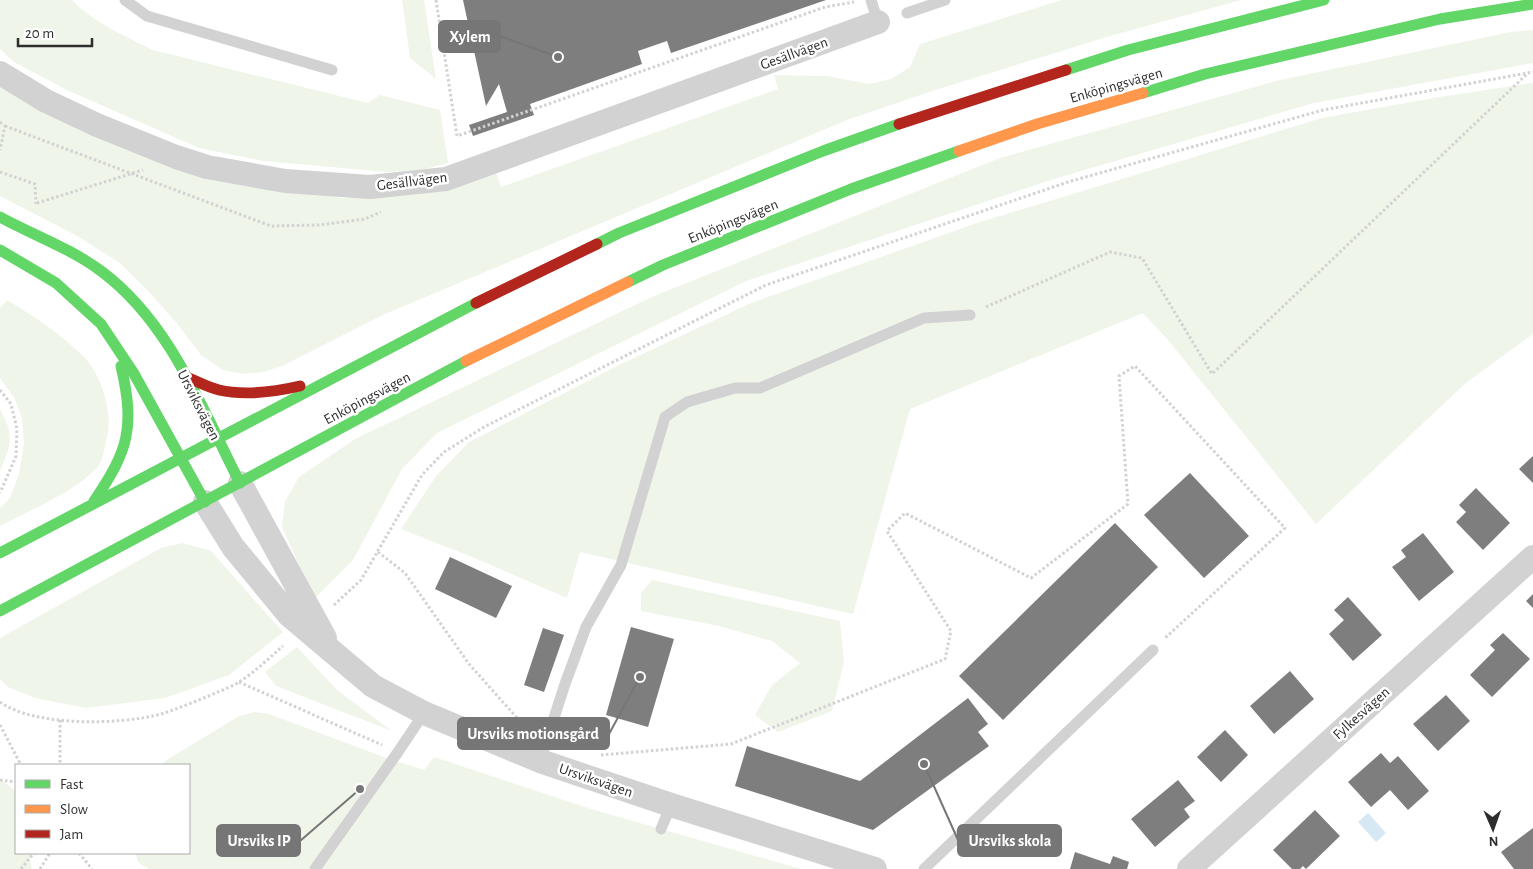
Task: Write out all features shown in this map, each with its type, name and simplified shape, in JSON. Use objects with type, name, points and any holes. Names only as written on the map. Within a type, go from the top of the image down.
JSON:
[{"type":"main road","name":"Enköpingsvägen","points":[[0,553],[326,380],[456,313],[619,233],[823,151],[926,114],[1128,50],[1324,0]]},
{"type":"main road","name":"Enköpingsvägen","points":[[0,611],[476,356],[663,265],[851,189],[1038,124],[1205,74],[1440,19],[1533,4]]},
{"type":"main road","name":"Ursviksvägen","points":[[0,217],[101,270],[128,292],[164,340],[186,377],[240,484]]},
{"type":"main road","name":"Ursviksvägen","points":[[0,250],[56,284],[101,324],[133,372],[205,502]]},
{"type":"main road","points":[[91,504],[112,476],[124,449],[128,426],[126,390],[116,346]]},
{"type":"main road","points":[[186,377],[218,390],[239,392],[286,389],[326,380]]},
{"type":"street","name":"Gesällvägen","points":[[0,73],[63,109],[97,125],[206,167],[285,181],[370,187],[446,179],[878,22]]},
{"type":"street","name":"Ursviksvägen","points":[[240,484],[334,654]]},
{"type":"street","name":"Ursviksvägen","points":[[205,502],[233,547],[289,615],[372,686],[424,713],[540,761],[671,805],[875,869]]},
{"type":"street","name":"Fylkesvägen","points":[[1189,869],[1533,557]]},
{"type":"lane","points":[[125,0],[147,16],[332,70]]},
{"type":"lane","points":[[871,0],[878,22]]},
{"type":"lane","points":[[907,13],[945,0]]},
{"type":"lane","points":[[540,761],[586,627],[621,565],[665,417],[687,402],[735,388],[760,388],[924,318],[970,315]]},
{"type":"lane","points":[[924,869],[1152,650]]},
{"type":"lane","points":[[315,869],[424,713]]},
{"type":"lane","points":[[661,829],[671,805]]},
{"type":"path","points":[[436,0],[457,136],[825,7],[862,0]]},
{"type":"path","points":[[328,610],[361,580],[422,475],[444,452],[484,427],[766,285],[1068,182],[1324,110],[1533,72]]},
{"type":"path","points":[[970,315],[1110,252],[1142,258],[1212,374],[1528,73]]},
{"type":"path","points":[[0,122],[5,126],[0,150]]},
{"type":"path","points":[[37,203],[134,173],[176,157]]},
{"type":"path","points":[[0,172],[35,184],[37,203],[34,210]]},
{"type":"path","points":[[597,756],[731,744],[945,660],[951,631],[887,532],[905,513],[1031,578],[1128,504],[1119,376],[1136,366],[1285,528],[1152,650]]},
{"type":"path","points":[[0,390],[11,404],[17,429],[16,456],[0,493]]},
{"type":"path","points":[[378,552],[405,574],[469,664],[518,719],[522,728]]},
{"type":"path","points":[[0,702],[6,707],[34,716],[71,722],[110,721],[159,714],[196,702],[239,682],[283,646]]},
{"type":"path","points":[[239,682],[398,752]]},
{"type":"path","points":[[60,720],[60,764]]},
{"type":"path","points":[[0,725],[21,764]]},
{"type":"path","points":[[0,780],[15,782]]},
{"type":"path","points":[[21,869],[35,854]]},
{"type":"path","points":[[40,869],[49,854]]},
{"type":"path","points":[[80,854],[92,869]]},
{"type":"shaded area","points":[[0,0],[72,0],[90,16],[153,50],[368,103],[380,95],[440,110],[448,163],[421,170],[387,172],[263,161],[199,148],[69,91],[14,62],[0,49]]},
{"type":"shaded area","points":[[402,0],[424,0],[436,79],[410,58]]},
{"type":"shaded area","points":[[1062,0],[1241,0],[1110,36],[935,90],[847,120],[385,314],[282,366],[263,372],[244,374],[223,370],[201,355],[152,295],[120,263],[79,237],[0,196],[0,86],[290,190],[343,198],[432,192],[495,170],[501,187],[778,89],[774,75],[827,76],[869,84],[891,79],[910,67],[920,44]]},
{"type":"shaded area","points":[[1533,30],[1533,63],[1314,103],[1057,178],[746,281],[437,433],[402,469],[353,560],[314,599],[282,527],[285,501],[299,477],[355,439],[654,296],[1000,158],[1280,80],[1511,32]]},
{"type":"shaded area","points":[[1533,83],[1533,334],[1467,382],[1316,524],[1168,340],[1143,313],[910,409],[853,614],[580,552],[567,598],[401,529],[436,476],[469,442],[617,366],[751,303],[977,223],[1322,118],[1439,97]]},
{"type":"shaded area","points":[[7,300],[66,340],[90,364],[101,385],[109,420],[103,455],[98,467],[77,485],[64,493],[0,526],[0,508],[10,498],[19,474],[24,442],[22,419],[15,399],[0,378],[0,308]]},
{"type":"shaded area","points":[[0,409],[8,427],[10,440],[0,472]]},
{"type":"shaded area","points":[[183,543],[211,551],[283,632],[229,675],[165,698],[87,708],[35,698],[8,687],[0,679],[0,638],[161,548]]},
{"type":"shaded area","points":[[652,580],[840,621],[844,662],[832,711],[778,732],[755,715],[772,685],[800,663],[772,641],[719,626],[641,611],[641,593]]},
{"type":"shaded area","points":[[297,647],[337,690],[392,731],[276,686],[265,672]]},
{"type":"shaded area","points":[[255,712],[269,714],[424,770],[434,757],[591,809],[801,869],[149,869],[141,865],[136,854],[190,854],[190,764],[164,764],[165,761],[239,716]]},
{"type":"shaded area","points":[[0,779],[15,790],[15,854],[29,854],[32,869],[0,869]]},
{"type":"water","points":[[1368,813],[1386,833],[1376,842],[1358,822]]},
{"type":"building","points":[[463,0],[826,0],[671,53],[667,41],[638,51],[642,64],[530,104],[534,115],[473,136],[469,125],[507,112],[499,84],[486,106]]},
{"type":"building","points":[[1533,456],[1533,483],[1519,469]]},
{"type":"building","points":[[1190,473],[1249,536],[1204,578],[1144,515]]},
{"type":"building","points":[[1476,488],[1510,523],[1483,550],[1456,522],[1466,512],[1459,505]]},
{"type":"building","points":[[1115,523],[1158,567],[1003,720],[959,676]]},
{"type":"building","points":[[1423,533],[1454,572],[1419,601],[1392,567],[1406,557],[1401,550]]},
{"type":"building","points":[[450,557],[512,586],[496,618],[435,589]]},
{"type":"building","points":[[1533,594],[1533,608],[1526,601]]},
{"type":"building","points":[[1348,597],[1382,635],[1353,661],[1329,634],[1344,620],[1334,610]]},
{"type":"building","points":[[631,627],[674,639],[648,727],[606,715]]},
{"type":"building","points":[[543,628],[564,635],[544,692],[524,685]]},
{"type":"building","points":[[1503,633],[1530,659],[1492,697],[1470,675],[1495,650],[1490,645]]},
{"type":"building","points":[[1290,671],[1314,699],[1274,734],[1250,706]]},
{"type":"building","points":[[1446,695],[1470,721],[1438,751],[1413,724]]},
{"type":"building","points":[[968,698],[988,724],[978,732],[989,746],[873,830],[735,786],[747,746],[860,781]]},
{"type":"building","points":[[1225,730],[1248,755],[1221,782],[1197,757]]},
{"type":"building","points":[[1381,753],[1390,763],[1398,756],[1429,791],[1408,810],[1390,790],[1371,807],[1348,782]]},
{"type":"building","points":[[1178,780],[1195,801],[1184,809],[1190,817],[1155,847],[1131,819]]},
{"type":"building","points":[[1315,810],[1340,836],[1306,869],[1303,866],[1300,869],[1292,869],[1273,850]]},
{"type":"building","points":[[1533,828],[1533,869],[1514,869],[1501,852]]},
{"type":"building","points":[[1075,852],[1110,864],[1113,856],[1129,862],[1127,869],[1070,869]]},
{"type":"traffic: fast","points":[[1066,70],[1128,50],[1324,0]]},
{"type":"traffic: fast","points":[[1143,93],[1205,74],[1440,19],[1533,4]]},
{"type":"traffic: fast","points":[[597,244],[619,233],[823,151],[899,124]]},
{"type":"traffic: fast","points":[[628,282],[663,265],[851,189],[959,151]]},
{"type":"traffic: fast","points":[[0,217],[64,249],[101,271],[125,292],[146,315],[182,368],[240,483]]},
{"type":"traffic: fast","points":[[0,250],[56,283],[101,324],[133,372],[205,502]]},
{"type":"traffic: fast","points":[[0,553],[476,303]]},
{"type":"traffic: fast","points":[[0,611],[466,361]]},
{"type":"traffic: fast","points":[[94,501],[115,467],[126,437],[128,406],[121,366]]},
{"type":"traffic: slow","points":[[959,151],[1037,124],[1143,93]]},
{"type":"traffic: slow","points":[[466,361],[628,282]]},
{"type":"traffic: jam","points":[[899,124],[1066,70]]},
{"type":"traffic: jam","points":[[476,303],[597,244]]},
{"type":"traffic: jam","points":[[186,377],[215,389],[239,393],[270,391],[300,386]]},
{"type":"place","name":"Xylem","points":[[558,57]]},
{"type":"place","name":"Ursviks motionsgård","points":[[640,677]]},
{"type":"place","name":"Ursviks skola","points":[[924,764]]},
{"type":"place","name":"Ursviks IP","points":[[360,789]]}]
